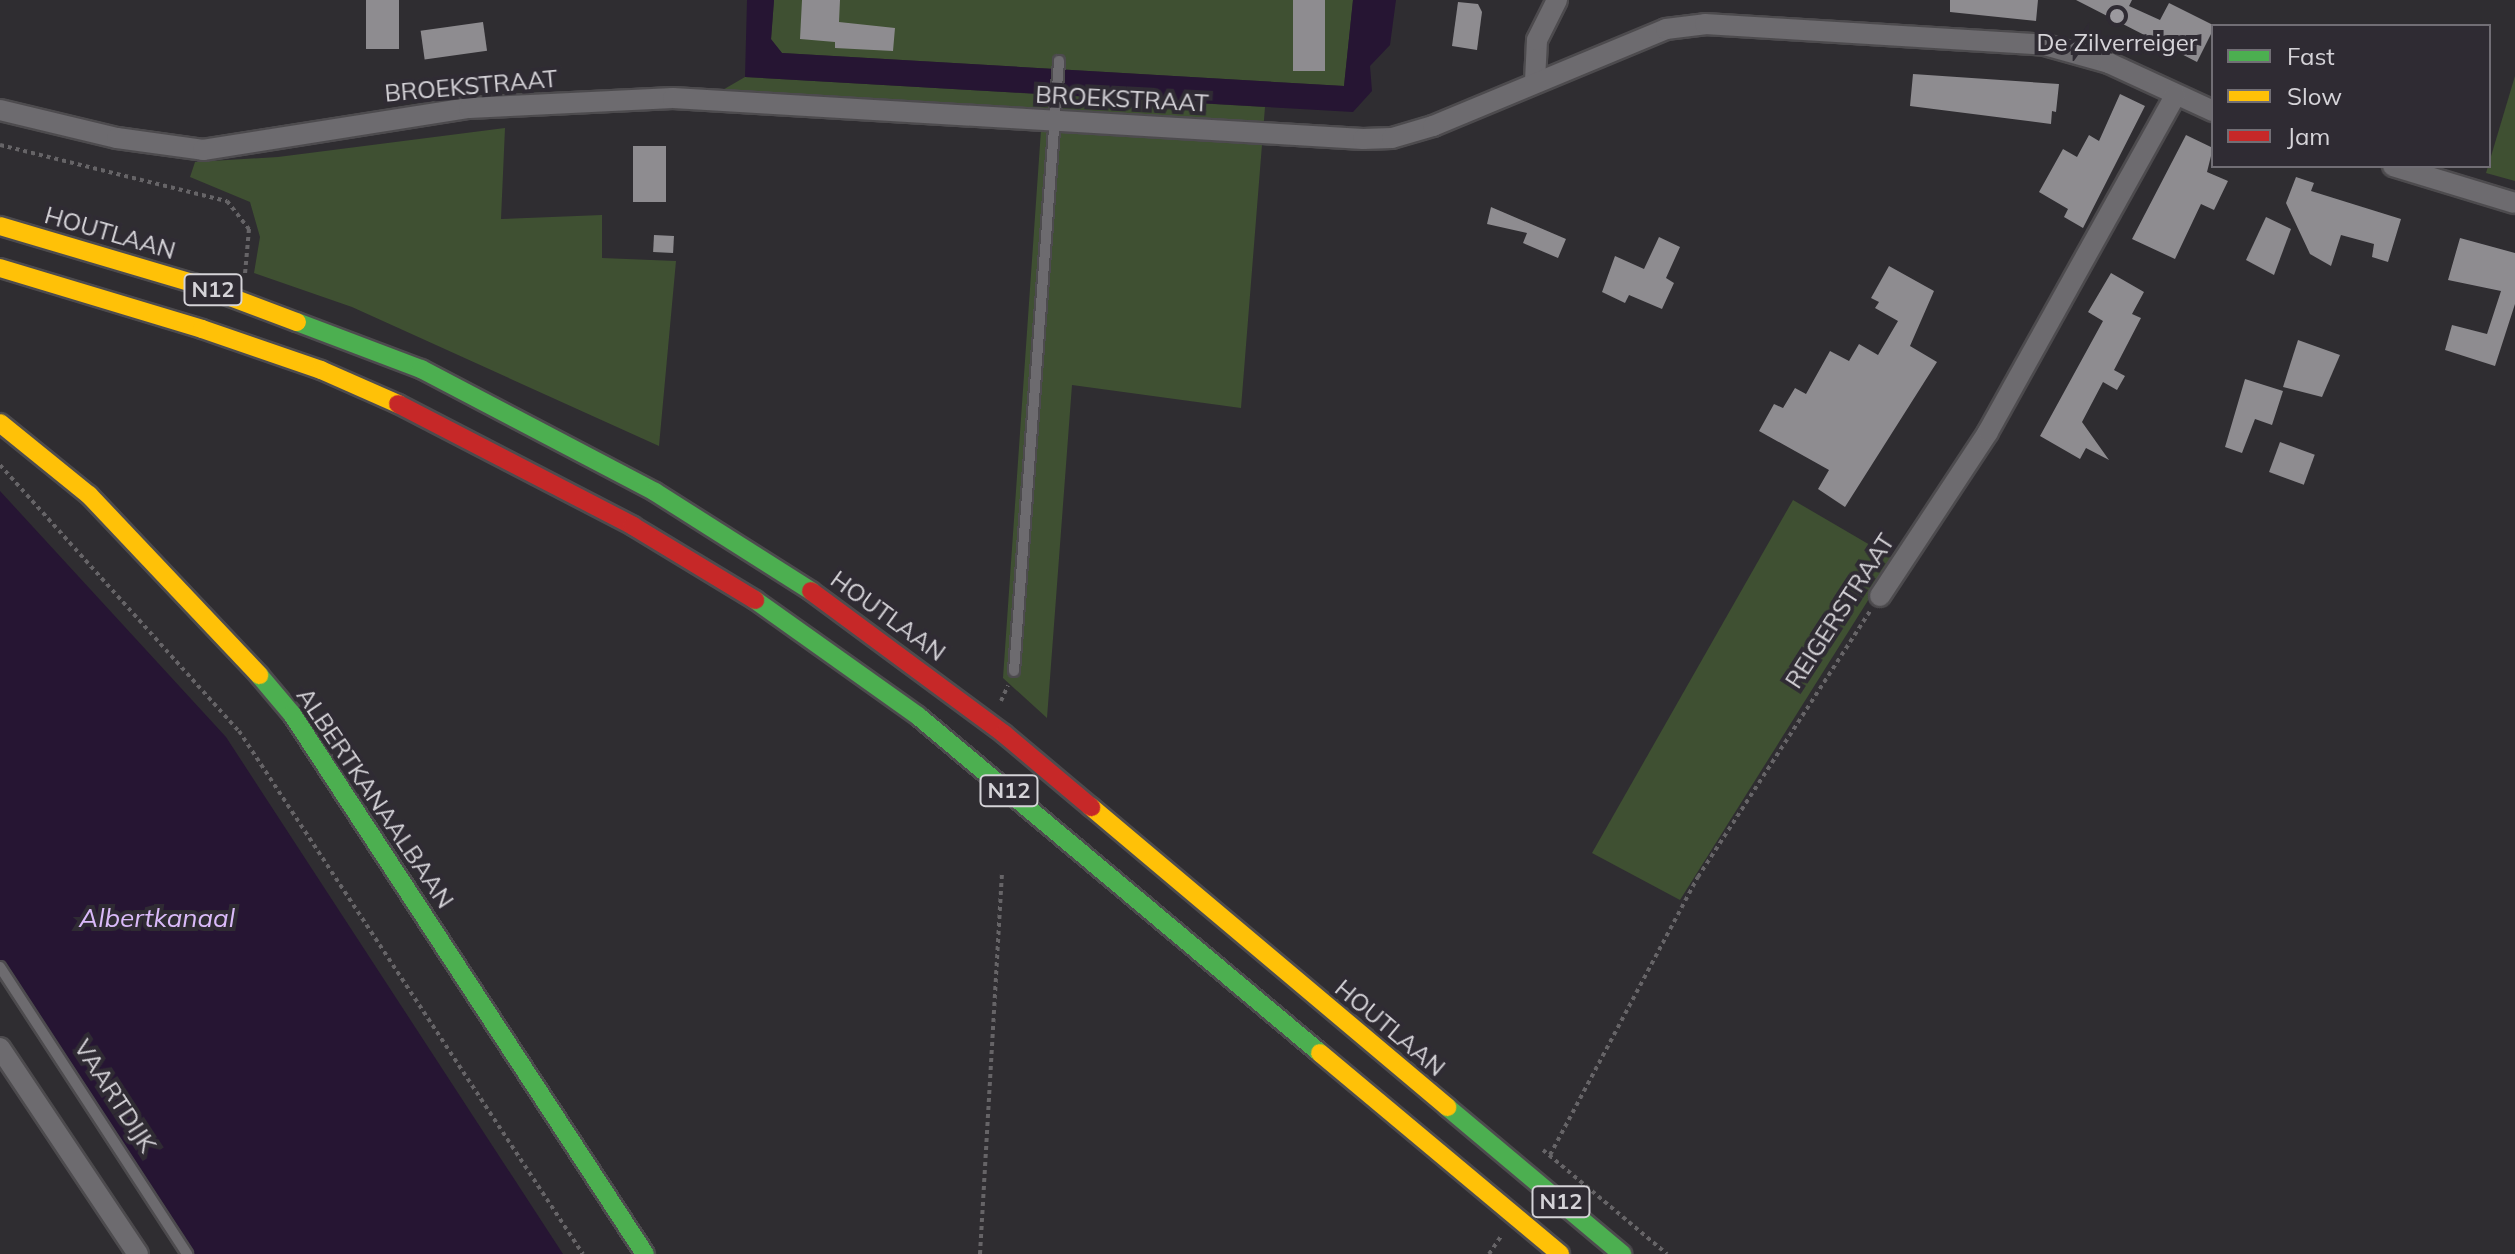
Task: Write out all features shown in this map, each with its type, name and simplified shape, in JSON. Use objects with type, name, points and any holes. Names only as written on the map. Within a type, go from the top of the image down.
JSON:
[{"type":"main road","name":"HOUTLAAN","points":[[0,226],[193,283],[421,369],[655,492],[801,583],[1004,734],[1622,1254]]},
{"type":"main road","name":"N12","points":[[0,268],[202,329],[390,400],[521,463],[780,615],[918,716],[1560,1254]]},
{"type":"main road","name":"ALBERTKANAALBAAN","points":[[0,423],[89,495],[227,636],[292,714],[645,1254]]},
{"type":"street","points":[[1535,81],[1537,40],[1557,0]]},
{"type":"street","name":"BROEKSTRAAT","points":[[0,110],[117,138],[203,150],[469,108],[673,98],[1057,111],[1392,138],[1666,29],[1705,24],[2045,45],[2109,63],[2211,110]]},
{"type":"street","name":"REIGERSTRAAT","points":[[1880,596],[1988,432],[2175,96]]},
{"type":"street","points":[[2400,168],[2515,203]]},
{"type":"street","points":[[0,1048],[138,1254]]},
{"type":"lane","points":[[1014,671],[1059,61]]},
{"type":"lane","name":"VAARTDIJK","points":[[0,967],[187,1254]]},
{"type":"path","points":[[0,145],[227,201],[249,229],[245,277]]},
{"type":"path","points":[[0,465],[239,731],[583,1254]]},
{"type":"path","name":"REIGERSTRAAT","points":[[1667,1254],[1550,1155],[1698,877],[1880,596]]},
{"type":"path","points":[[980,1254],[1002,873]]},
{"type":"green space","points":[[774,0],[1353,0],[1344,86],[782,53],[771,40]]},
{"type":"green space","points":[[2515,76],[2515,181],[2486,173],[2487,168],[2491,168],[2491,156]]},
{"type":"green space","points":[[745,77],[1265,107],[1241,408],[1072,385],[1047,718],[1003,678],[1041,130],[690,109]]},
{"type":"green space","points":[[505,128],[501,219],[602,215],[602,258],[676,261],[659,446],[352,307],[254,273],[260,237],[250,202],[190,177],[195,162],[278,157]]},
{"type":"green space","points":[[1793,500],[1894,559],[1680,900],[1592,853]]},
{"type":"water","points":[[747,0],[774,0],[771,39],[782,53],[1344,86],[1353,0],[1396,0],[1390,45],[1370,66],[1372,91],[1353,112],[745,77]]},
{"type":"water","name":"Albertkanaal","points":[[0,491],[226,737],[563,1254],[191,1254],[0,964]]},
{"type":"building","points":[[366,0],[399,0],[399,49],[366,49]]},
{"type":"building","points":[[802,0],[840,0],[839,22],[895,28],[893,51],[835,48],[835,42],[800,39]]},
{"type":"building","points":[[1293,0],[1325,0],[1325,71],[1293,71]]},
{"type":"building","points":[[1950,0],[2038,0],[2036,21],[1950,12]]},
{"type":"building","points":[[2076,0],[2132,0],[2129,6],[2160,20],[2169,3],[2211,24],[2211,34],[2197,62]]},
{"type":"building","points":[[1458,2],[1478,4],[1482,12],[1477,50],[1452,46]]},
{"type":"building","points":[[483,22],[487,51],[425,59],[421,31]]},
{"type":"building","points":[[1913,74],[2059,84],[2056,112],[2052,111],[2051,124],[1910,106]]},
{"type":"building","points":[[2120,94],[2145,106],[2083,228],[2064,217],[2068,209],[2039,192],[2063,149],[2077,157],[2089,135],[2099,141]]},
{"type":"building","points":[[2186,135],[2211,147],[2207,172],[2228,181],[2214,210],[2201,204],[2175,259],[2132,239]]},
{"type":"building","points":[[633,146],[666,146],[666,202],[633,202]]},
{"type":"building","points":[[2296,177],[2314,183],[2311,191],[2401,219],[2388,262],[2372,257],[2374,244],[2341,235],[2331,266],[2310,254],[2286,203]]},
{"type":"building","points":[[1491,207],[1566,239],[1558,258],[1523,243],[1527,233],[1487,224]]},
{"type":"building","points":[[2266,217],[2291,229],[2274,275],[2246,260]]},
{"type":"building","points":[[654,235],[674,236],[673,253],[653,252]]},
{"type":"building","points":[[1659,237],[1680,247],[1666,278],[1674,283],[1662,309],[1629,295],[1625,303],[1602,292],[1615,256],[1644,269]]},
{"type":"building","points":[[2460,238],[2515,253],[2515,304],[2495,366],[2445,350],[2452,325],[2487,334],[2501,291],[2448,280]]},
{"type":"building","points":[[1889,266],[1934,291],[1910,346],[1937,362],[1845,507],[1818,489],[1829,470],[1759,431],[1774,404],[1783,408],[1795,388],[1806,394],[1830,351],[1849,361],[1859,344],[1878,355],[1898,321],[1875,308],[1879,302],[1871,298]]},
{"type":"building","points":[[2111,273],[2144,292],[2132,314],[2141,318],[2114,370],[2125,376],[2117,390],[2103,382],[2082,422],[2109,460],[2086,448],[2080,459],[2040,436],[2103,321],[2088,312]]},
{"type":"building","points":[[2298,340],[2340,355],[2322,397],[2283,387]]},
{"type":"building","points":[[2245,379],[2283,391],[2272,425],[2255,419],[2242,453],[2225,447]]},
{"type":"building","points":[[2280,442],[2315,455],[2304,485],[2269,472]]},
{"type":"traffic: fast","points":[[297,322],[421,369],[655,492],[811,591]]},
{"type":"traffic: fast","points":[[755,600],[918,716],[1320,1053]]},
{"type":"traffic: fast","points":[[259,675],[292,714],[645,1254]]},
{"type":"traffic: fast","points":[[1447,1107],[1622,1254]]},
{"type":"traffic: slow","points":[[0,226],[193,283],[297,322]]},
{"type":"traffic: slow","points":[[0,268],[202,329],[321,370],[398,404]]},
{"type":"traffic: slow","points":[[0,423],[89,495],[259,675]]},
{"type":"traffic: slow","points":[[1091,807],[1447,1107]]},
{"type":"traffic: slow","points":[[1320,1053],[1560,1254]]},
{"type":"traffic: jam","points":[[398,404],[633,526],[755,600]]},
{"type":"traffic: jam","points":[[811,591],[1004,734],[1091,807]]},
{"type":"place","name":"De Zilverreiger","points":[[2117,16]]}]
